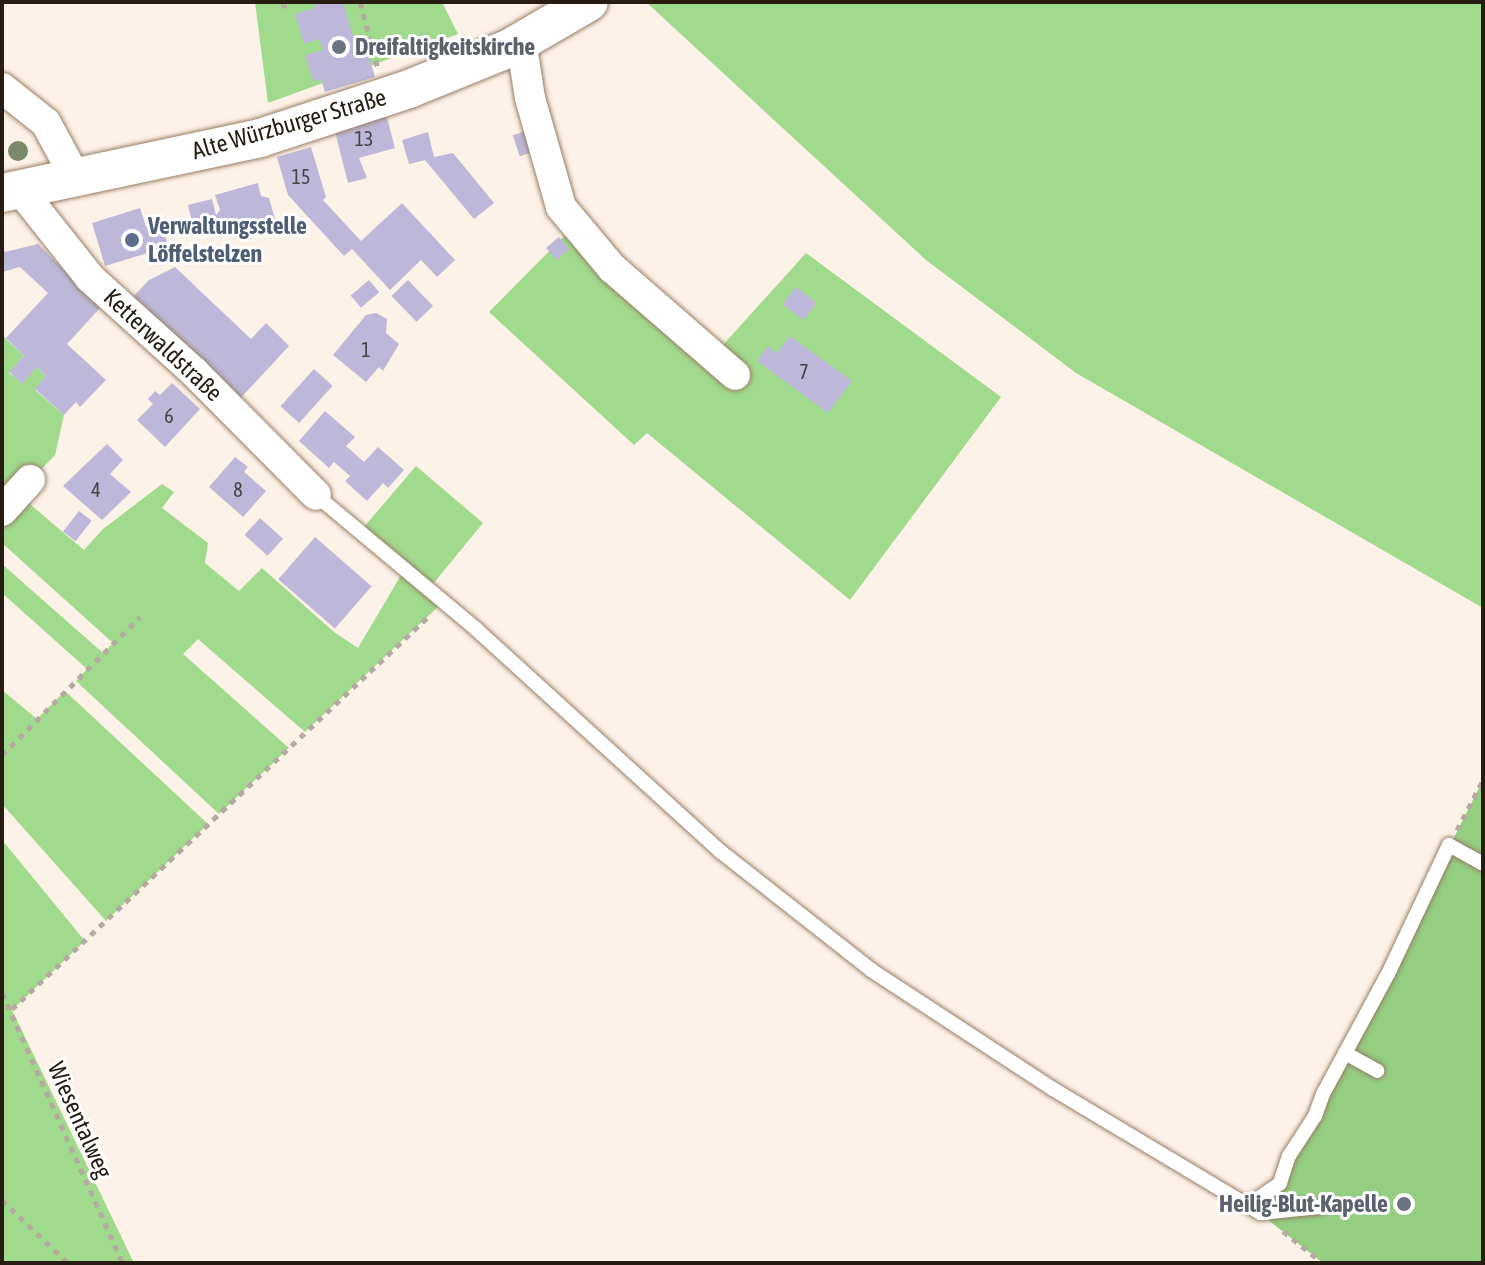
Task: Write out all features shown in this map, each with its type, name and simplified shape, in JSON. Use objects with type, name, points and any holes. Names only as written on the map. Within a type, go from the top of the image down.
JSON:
[{"type":"street","name":"Alte Würzburger Straße","points":[[10,190],[260,138],[382,98],[521,41],[589,2]]},
{"type":"street","points":[[521,41],[530,98],[561,207],[612,268],[735,375]]},
{"type":"street","points":[[2,88],[46,123],[74,175]]},
{"type":"street","name":"Ketterwaldstraße","points":[[10,190],[90,278],[194,372],[316,495]]},
{"type":"street","points":[[2,511],[30,480]]},
{"type":"lane","points":[[316,495],[443,602],[720,851],[871,970],[1053,1089],[1254,1209],[1320,1207]]},
{"type":"lane","points":[[1254,1209],[1280,1183],[1289,1156],[1315,1116],[1388,974],[1449,845],[1483,864]]},
{"type":"lane","points":[[1345,1053],[1377,1071]]},
{"type":"path","points":[[283,2],[286,12]]},
{"type":"path","points":[[360,2],[382,98]]},
{"type":"path","points":[[12,1009],[443,602]]},
{"type":"path","points":[[2,755],[140,617]]},
{"type":"path","points":[[1449,845],[1483,780]]},
{"type":"path","name":"Wiesentalweg","points":[[2,993],[12,1009],[123,1263]]},
{"type":"path","points":[[2,1200],[68,1263]]},
{"type":"path","points":[[1254,1209],[1323,1263]]},
{"type":"green space","points":[[255,2],[442,2],[458,34],[268,103]]},
{"type":"green space","points":[[646,2],[1483,2],[1483,608],[1076,373],[926,260]]},
{"type":"green space","points":[[574,226],[723,345],[806,253],[1001,397],[850,600],[647,433],[634,445],[489,312]]},
{"type":"green space","points":[[2,335],[24,356],[9,373],[22,383],[37,367],[46,376],[35,390],[64,415],[55,455],[18,494],[84,550],[103,529],[162,484],[174,492],[162,508],[208,543],[205,563],[239,591],[262,568],[334,632],[358,648],[404,570],[358,534],[416,466],[483,523],[428,590],[443,602],[305,732],[198,639],[183,654],[289,748],[219,814],[76,681],[87,669],[2,593],[2,564],[103,653],[113,643],[2,543]]},
{"type":"green space","points":[[2,690],[37,719],[65,691],[208,824],[106,921],[2,804]]},
{"type":"green space","points":[[1483,780],[1483,1263],[1323,1263],[1249,1205],[1280,1183]]},
{"type":"green space","points":[[2,840],[85,941],[12,1010],[134,1263],[2,1262]]},
{"type":"building","name":"Dreifaltigkeitskirche","points":[[313,2],[343,2],[359,56],[368,53],[375,77],[325,92],[321,79],[313,81],[305,55],[323,50],[319,39],[304,44],[295,14],[315,8]]},
{"type":"building","points":[[386,114],[395,148],[359,158],[367,178],[348,183],[334,128]]},
{"type":"building","points":[[529,130],[536,151],[520,156],[513,135]]},
{"type":"building","points":[[428,132],[434,157],[453,153],[494,203],[474,219],[425,160],[409,164],[402,140]]},
{"type":"building","points":[[311,147],[326,197],[323,200],[361,241],[402,203],[455,260],[437,277],[421,260],[390,290],[352,249],[344,256],[288,195],[277,157]]},
{"type":"building","points":[[258,183],[261,196],[269,198],[275,219],[221,234],[218,224],[194,230],[188,205],[212,199],[216,215],[220,210],[215,195]]},
{"type":"building","name":"Verwaltungsstelle Löffelstelzen","points":[[140,208],[146,227],[161,223],[171,254],[153,260],[151,252],[105,266],[92,223]]},
{"type":"building","points":[[559,237],[569,249],[556,260],[546,248]]},
{"type":"building","points":[[2,243],[5,252],[38,244],[101,307],[67,344],[106,380],[80,407],[76,402],[64,415],[35,389],[46,376],[37,367],[22,384],[9,372],[24,356],[6,338],[48,293],[20,267],[2,272]]},
{"type":"building","points":[[175,267],[251,339],[266,323],[289,346],[237,402],[129,301],[149,280]]},
{"type":"building","points":[[369,280],[379,292],[361,308],[351,295]]},
{"type":"building","points":[[408,280],[433,306],[416,322],[391,296]]},
{"type":"building","points":[[796,287],[817,303],[804,320],[783,305]]},
{"type":"building","points":[[376,313],[387,319],[386,333],[399,344],[383,371],[379,367],[366,382],[333,355],[366,315]]},
{"type":"building","points":[[790,336],[852,381],[828,413],[757,361],[768,346],[777,353]]},
{"type":"building","points":[[314,369],[333,386],[299,423],[281,406]]},
{"type":"building","points":[[172,383],[200,409],[165,447],[137,420],[153,404],[148,399],[155,391],[160,395]]},
{"type":"building","points":[[325,411],[355,437],[346,446],[364,462],[378,447],[404,470],[388,488],[383,483],[367,501],[345,481],[350,476],[334,462],[329,468],[299,441]]},
{"type":"building","points":[[107,444],[123,460],[110,474],[131,492],[102,520],[63,486]]},
{"type":"building","points":[[235,457],[248,467],[244,472],[266,491],[243,517],[209,487]]},
{"type":"building","points":[[79,511],[92,521],[76,541],[63,531]]},
{"type":"building","points":[[260,518],[283,539],[268,556],[245,535]]},
{"type":"building","points":[[315,537],[372,586],[335,628],[278,579]]},
{"type":"place","name":"Dreifaltigkeitskirche","points":[[339,47]]},
{"type":"place","name":"Verwaltungsstelle Löffelstelzen","points":[[132,240]]},
{"type":"place","name":"Heilig-Blut-Kapelle","points":[[1404,1204]]}]
